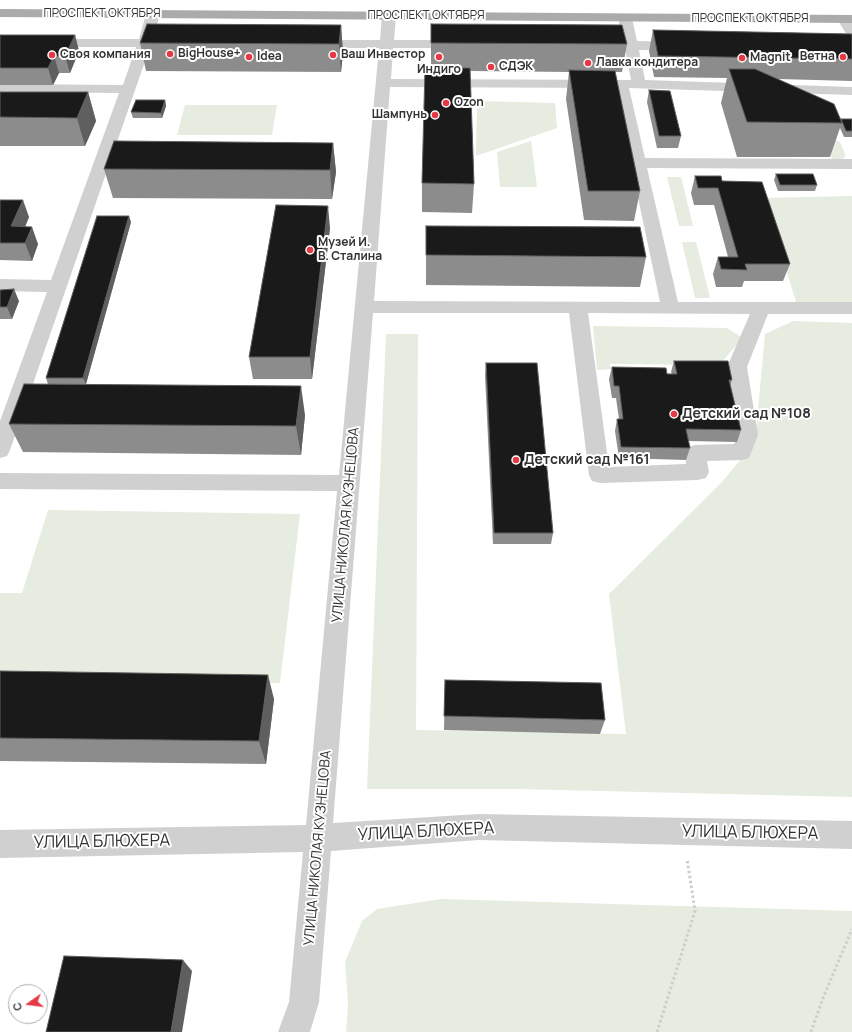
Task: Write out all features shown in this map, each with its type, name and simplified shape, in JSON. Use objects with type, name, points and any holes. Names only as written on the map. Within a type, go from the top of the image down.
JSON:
[{"type":"main road","name":"ПРОСПЕКТ ОКТЯБРЯ","points":[[0,13],[848,19]]},
{"type":"street","points":[[0,450],[128,89],[153,14]]},
{"type":"street","name":"УЛИЦА НИКОЛАЯ КУЗНЕЦОВА","points":[[294,1032],[304,1002],[350,483],[375,162],[384,83],[389,16]]},
{"type":"street","points":[[625,18],[639,84]]},
{"type":"street","points":[[848,19],[852,32]]},
{"type":"street","points":[[0,43],[183,43]]},
{"type":"street","points":[[299,44],[474,44]]},
{"type":"street","points":[[584,45],[694,46]]},
{"type":"street","points":[[384,83],[639,84],[852,91]]},
{"type":"street","points":[[621,84],[670,307]]},
{"type":"street","points":[[0,88],[128,89]]},
{"type":"street","points":[[637,157],[722,151]]},
{"type":"street","points":[[637,157],[852,164]]},
{"type":"street","points":[[0,285],[58,286]]},
{"type":"street","points":[[364,307],[852,308]]},
{"type":"street","points":[[577,307],[600,475],[698,472],[695,452],[742,452],[748,435],[737,367],[756,324],[761,308]]},
{"type":"street","points":[[0,481],[350,483]]},
{"type":"street","name":"УЛИЦА БЛЮХЕРА","points":[[0,844],[318,838],[479,827],[852,835]]},
{"type":"path","points":[[657,1032],[695,911],[683,831]]},
{"type":"path","points":[[811,1032],[822,998],[852,929]]},
{"type":"shaded area","points":[[477,101],[555,103],[557,128],[476,156]]},
{"type":"shaded area","points":[[185,105],[277,105],[272,135],[177,135]]},
{"type":"shaded area","points":[[827,136],[840,142],[846,156],[839,162],[833,160],[823,137]]},
{"type":"shaded area","points":[[531,141],[537,187],[500,187],[497,152]]},
{"type":"shaded area","points":[[667,177],[681,177],[693,226],[679,226]]},
{"type":"shaded area","points":[[852,196],[852,304],[797,305],[764,198]]},
{"type":"shaded area","points":[[682,242],[696,242],[710,298],[695,298]]},
{"type":"shaded area","points":[[793,321],[852,323],[852,797],[518,789],[367,789],[386,334],[418,334],[416,730],[626,734],[609,594],[722,482],[755,442],[765,334]]},
{"type":"shaded area","points":[[593,326],[727,328],[743,338],[719,365],[609,364],[612,369],[597,370]]},
{"type":"shaded area","points":[[48,510],[300,514],[280,683],[0,679],[0,593],[22,593]]},
{"type":"shaded area","points":[[441,899],[852,911],[852,1032],[346,1032],[348,1004],[345,962],[362,921],[377,909]]},
{"type":"building","points":[[147,24],[341,25],[339,44],[140,43]]},
{"type":"building","points":[[431,24],[622,25],[627,44],[431,43]]},
{"type":"building","points":[[653,30],[852,34],[852,59],[658,56]]},
{"type":"building","points":[[0,35],[75,35],[65,56],[54,56],[48,68],[0,68]]},
{"type":"building","points":[[425,68],[470,68],[474,184],[422,183]]},
{"type":"building","points":[[729,69],[755,69],[834,104],[842,123],[747,122]]},
{"type":"building","points":[[569,70],[615,71],[640,191],[588,191]]},
{"type":"building","points":[[649,90],[670,91],[681,136],[659,136]]},
{"type":"building","points":[[0,92],[88,92],[77,118],[0,117]]},
{"type":"building","points":[[136,100],[165,100],[161,113],[131,112]]},
{"type":"building","points":[[841,119],[852,119],[852,131],[846,131]]},
{"type":"building","points":[[114,141],[333,143],[330,170],[104,169]]},
{"type":"building","points":[[776,174],[813,174],[817,185],[780,185]]},
{"type":"building","points":[[695,176],[721,176],[722,181],[762,182],[790,264],[745,264],[747,270],[721,269],[718,257],[738,257],[718,188],[698,188]]},
{"type":"building","points":[[0,200],[23,200],[11,226],[32,227],[25,243],[0,243]]},
{"type":"building","points":[[276,205],[328,206],[310,357],[249,357]]},
{"type":"building","points":[[97,216],[129,216],[83,378],[46,378]]},
{"type":"building","points":[[426,226],[640,227],[646,257],[426,255]]},
{"type":"building","points":[[14,289],[7,307],[0,307],[0,290]]},
{"type":"building","name":"Детский сад №108","points":[[674,361],[728,361],[732,380],[729,380],[741,430],[686,429],[690,448],[621,447],[617,419],[623,419],[619,386],[614,386],[612,367],[666,368],[667,374],[677,374]]},
{"type":"building","name":"Детский сад №161","points":[[486,363],[537,363],[553,533],[494,533]]},
{"type":"building","points":[[24,384],[301,386],[296,426],[9,424]]},
{"type":"building","points":[[0,671],[268,675],[259,741],[0,738]]},
{"type":"building","points":[[445,680],[601,683],[605,720],[444,716]]},
{"type":"building","points":[[64,956],[183,960],[171,1032],[46,1032]]},
{"type":"place","name":"BigHouse+","points":[[170,54]]},
{"type":"place","name":"Своя компания","points":[[52,55]]},
{"type":"place","name":"Ваш Инвестор","points":[[333,55]]},
{"type":"place","name":"Idea","points":[[249,57]]},
{"type":"place","name":"Индиго","points":[[439,57]]},
{"type":"place","name":"Ветна","points":[[843,57]]},
{"type":"place","name":"Magnit","points":[[742,58]]},
{"type":"place","name":"Лавка кондитера","points":[[588,63]]},
{"type":"place","name":"СДЭК","points":[[491,67]]},
{"type":"place","name":"Ozon","points":[[446,103]]},
{"type":"place","name":"Шампунь","points":[[435,115]]},
{"type":"place","name":"Музей И. В. Сталина","points":[[310,250]]},
{"type":"place","name":"Детский сад №108","points":[[674,414]]},
{"type":"place","name":"Детский сад №161","points":[[516,460]]}]
